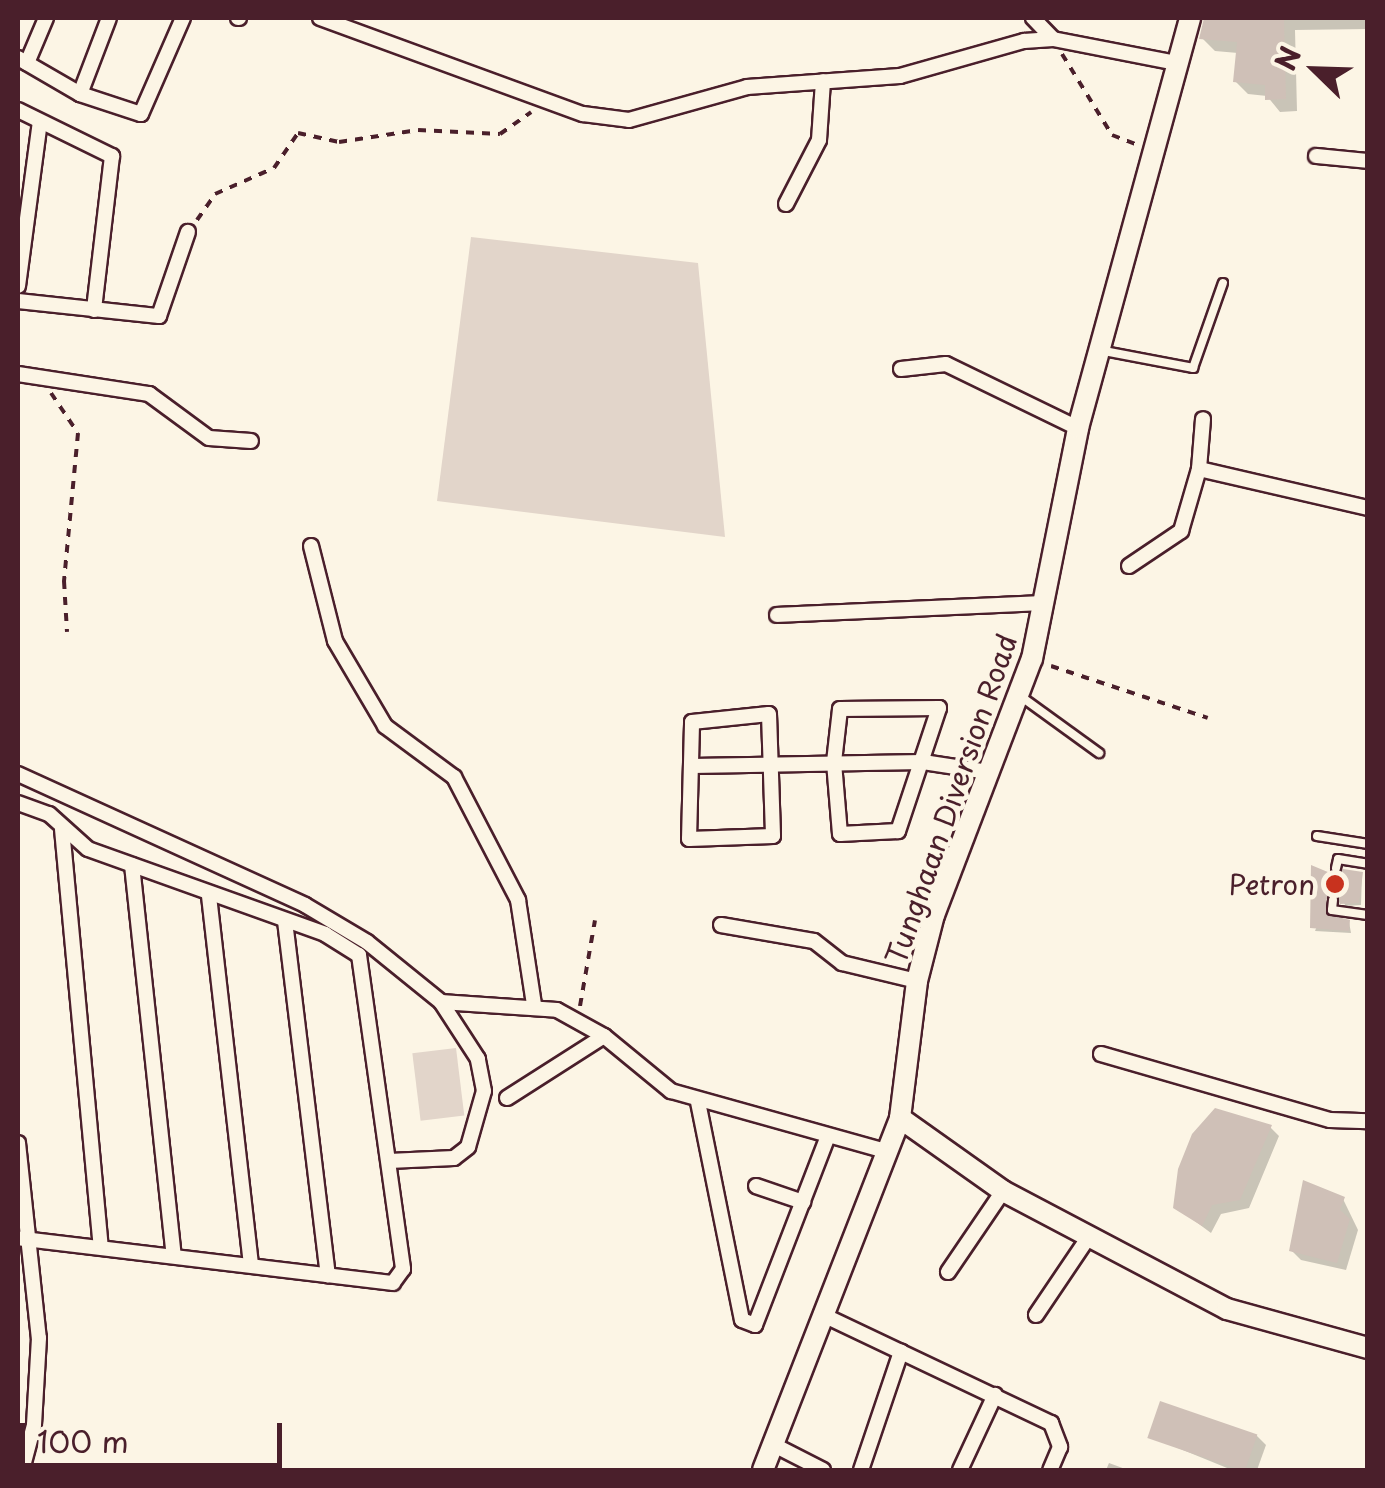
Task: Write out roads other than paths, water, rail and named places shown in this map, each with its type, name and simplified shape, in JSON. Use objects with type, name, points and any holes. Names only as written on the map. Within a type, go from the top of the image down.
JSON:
[{"type":"street","points":[[46,18],[22,60],[80,94],[144,113],[183,18]]},
{"type":"street","points":[[80,94],[108,18]]},
{"type":"street","points":[[320,18],[547,102],[630,120],[747,87],[900,76],[1052,39],[1176,63]]},
{"type":"street","points":[[1033,18],[1052,39]]},
{"type":"street","name":"Tunghaan Diversion Road","points":[[763,1470],[900,1118],[917,981],[988,772],[1032,659],[1078,428],[1150,148],[1190,18]]},
{"type":"street","points":[[786,204],[820,140],[822,81]]},
{"type":"street","points":[[18,110],[112,158],[94,310]]},
{"type":"street","points":[[18,286],[40,122]]},
{"type":"street","points":[[1316,156],[1368,161]]},
{"type":"street","points":[[18,301],[160,316],[188,232]]},
{"type":"street","points":[[901,369],[946,364],[1078,428]]},
{"type":"street","points":[[18,374],[149,394],[209,438],[251,440]]},
{"type":"street","points":[[1129,566],[1178,536],[1200,469],[1203,419]]},
{"type":"street","points":[[1200,469],[1368,508]]},
{"type":"street","points":[[311,546],[336,641],[385,726],[454,777],[518,900],[534,1004]]},
{"type":"street","points":[[777,614],[1042,603]]},
{"type":"street","points":[[937,706],[941,715],[898,831],[846,838],[837,832],[834,762],[840,708],[937,706]]},
{"type":"street","points":[[770,714],[776,766],[773,836],[694,842],[688,837],[694,720],[770,714]]},
{"type":"street","points":[[692,766],[922,762],[988,772]]},
{"type":"street","points":[[18,774],[305,905],[367,942],[441,1002],[478,1059],[484,1091],[468,1146],[454,1158],[389,1161]]},
{"type":"street","points":[[18,803],[48,814],[74,842],[209,896],[285,920],[359,955],[389,1161],[399,1277],[393,1282],[22,1239]]},
{"type":"street","points":[[62,828],[101,1247]]},
{"type":"street","points":[[132,865],[174,1255]]},
{"type":"street","points":[[209,896],[252,1264]]},
{"type":"street","points":[[285,920],[328,1275]]},
{"type":"street","points":[[721,925],[814,941],[842,963],[917,981]]},
{"type":"street","points":[[441,1002],[534,1004],[578,1020],[604,1036],[671,1091],[698,1102],[889,1152]]},
{"type":"street","points":[[507,1098],[604,1036]]},
{"type":"street","points":[[1101,1054],[1330,1120],[1368,1120]]},
{"type":"street","points":[[698,1102],[742,1320],[755,1325],[827,1138]]},
{"type":"street","points":[[900,1118],[1003,1191],[1226,1309],[1368,1348]]},
{"type":"street","points":[[18,1143],[22,1239],[39,1338],[34,1425],[22,1470]]},
{"type":"street","points":[[756,1186],[803,1202]]},
{"type":"street","points":[[948,1272],[1003,1191]]},
{"type":"street","points":[[1036,1315],[1088,1238]]},
{"type":"street","points":[[821,1314],[1051,1423],[1060,1447],[1050,1470]]},
{"type":"street","points":[[861,1470],[902,1352]]},
{"type":"street","points":[[960,1470],[995,1395]]},
{"type":"street","points":[[18,1422],[34,1425]]},
{"type":"street","points":[[774,1445],[823,1470]]},
{"type":"lane","points":[[1099,350],[1193,368],[1223,283]]},
{"type":"lane","points":[[1019,695],[1099,753]]},
{"type":"lane","points":[[1317,836],[1368,844]]},
{"type":"lane","points":[[1336,868],[1338,859],[1368,864]]},
{"type":"lane","points":[[1332,900],[1332,910],[1368,914]]},
{"type":"place","name":"Petron","points":[[1335,884]]}]
